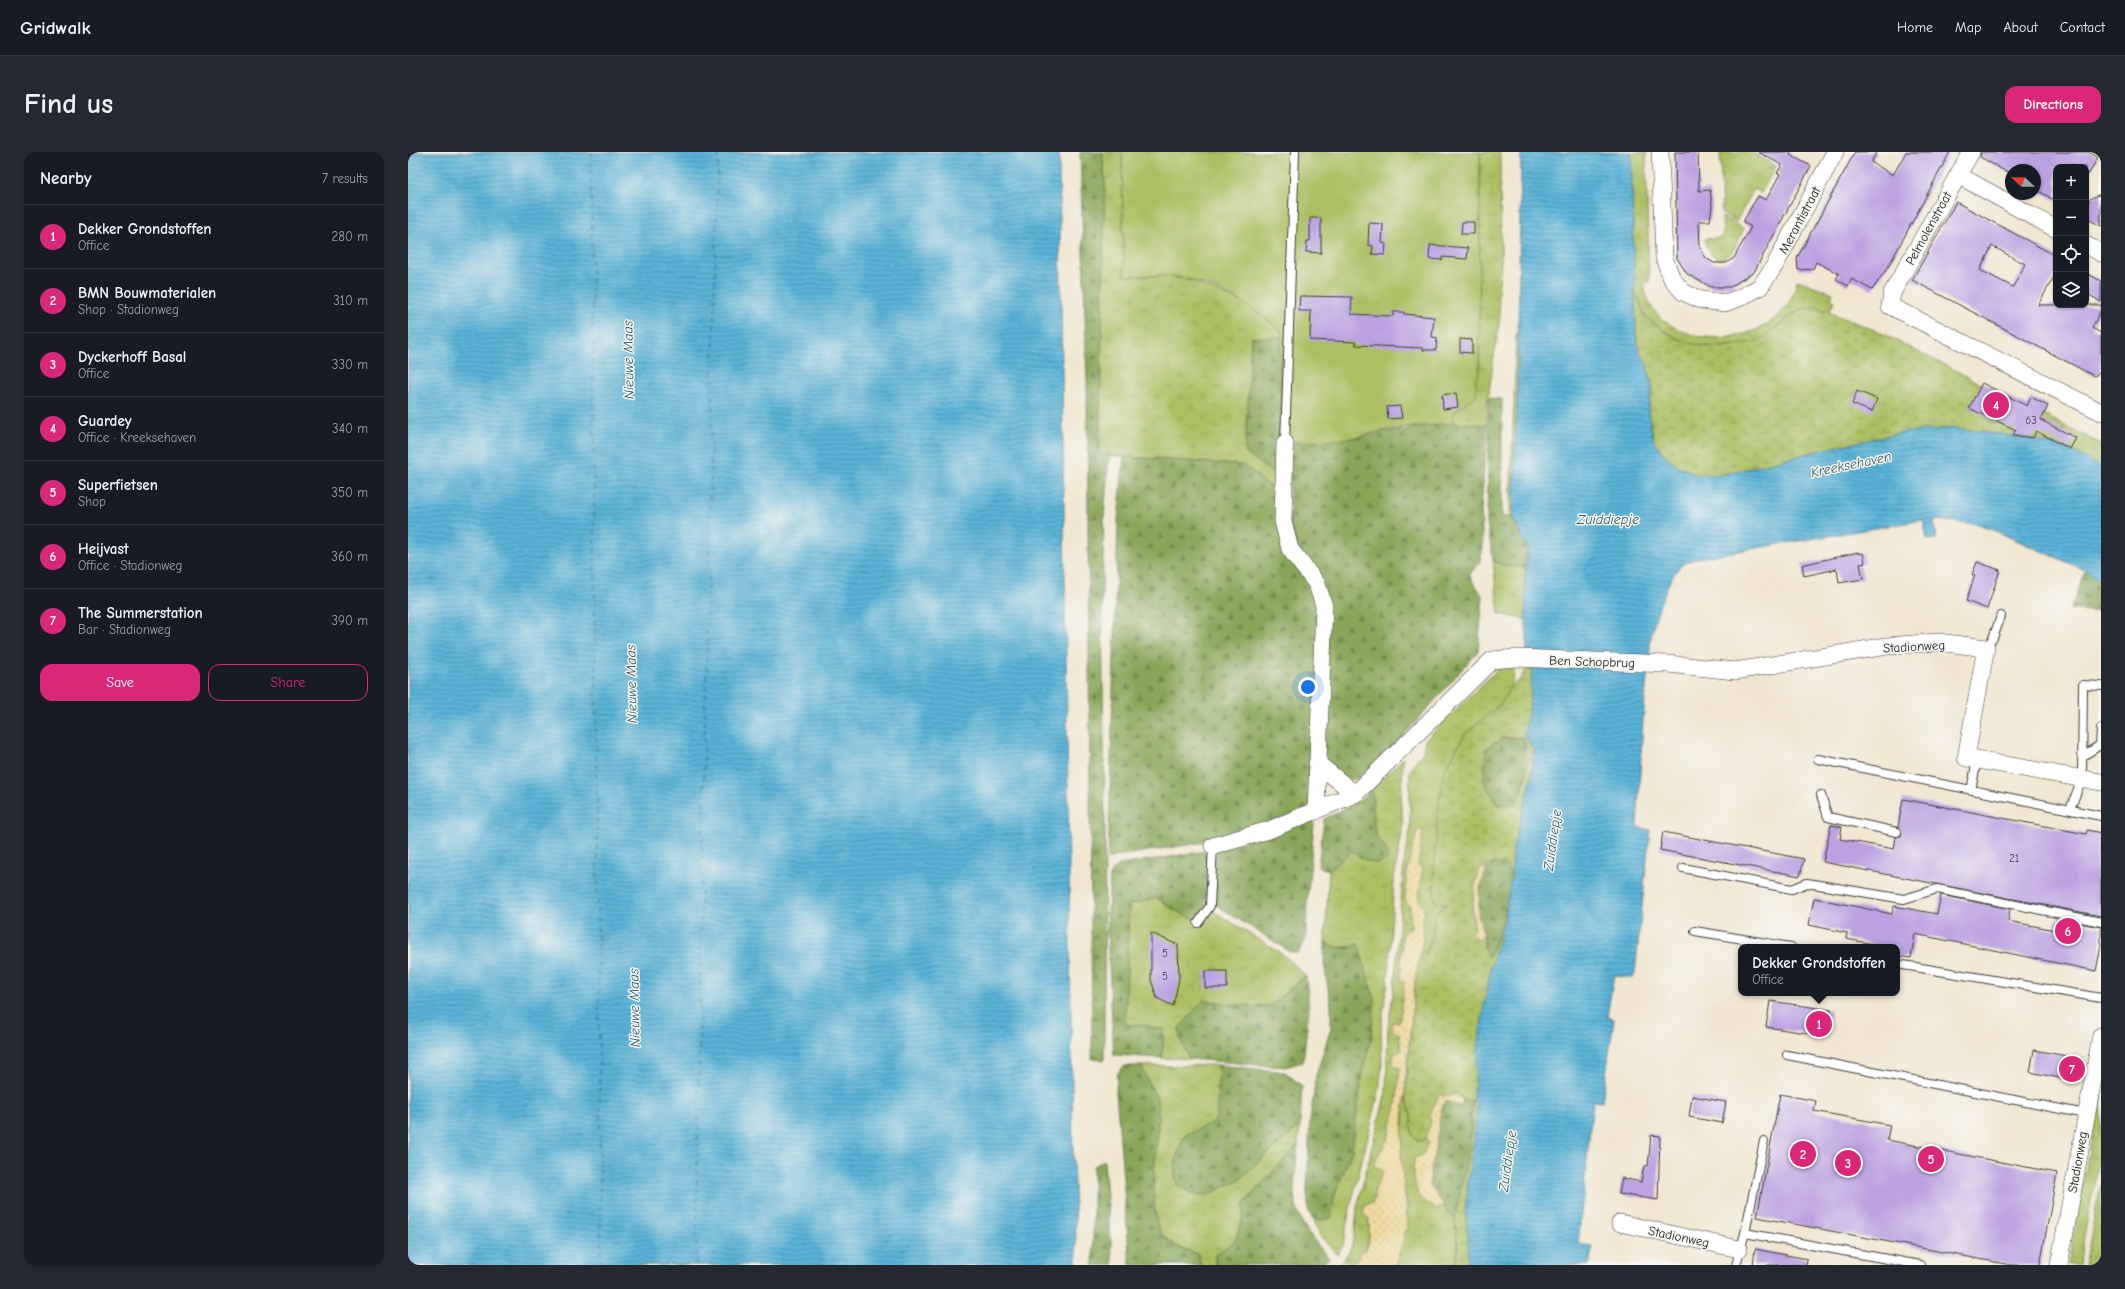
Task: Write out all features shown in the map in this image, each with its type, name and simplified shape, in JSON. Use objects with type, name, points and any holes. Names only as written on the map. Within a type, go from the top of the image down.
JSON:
[{"type":"street","name":"Merantistraat","points":[[1660,152],[1664,258],[1672,279],[1683,292],[1701,300],[1725,303],[1739,298],[1760,287],[1775,265],[1835,152]]},
{"type":"street","name":"Pelmolenstraat","points":[[1971,152],[1892,293],[1890,306],[2101,412]]},
{"type":"street","points":[[1958,175],[2053,227]]},
{"type":"street","points":[[2089,247],[2101,253]]},
{"type":"street","points":[[1285,443],[1283,521],[1290,549],[1316,584],[1324,606],[1325,624],[1317,763],[1316,811]]},
{"type":"street","name":"Stadionweg","points":[[1668,664],[1735,671],[1887,646],[1938,642],[1986,648]]},
{"type":"street","points":[[1986,648],[1966,758],[2101,782]]},
{"type":"street","name":"Ben Schopbrug","points":[[1355,794],[1492,660],[1516,658],[1668,664]]},
{"type":"street","points":[[1213,846],[1269,830],[1355,794],[1317,763]]},
{"type":"street","name":"Stadionweg","points":[[2059,1265],[2101,1036]]},
{"type":"street","name":"Stadionweg","points":[[1620,1223],[1737,1257]]},
{"type":"lane","points":[[1285,443],[1295,152]]},
{"type":"lane","points":[[1986,648],[1993,638],[2001,616]]},
{"type":"lane","points":[[2070,809],[2082,779],[2083,685],[2101,686]]},
{"type":"lane","points":[[2083,756],[2100,745],[2101,729]]},
{"type":"lane","points":[[1818,759],[2101,816]]},
{"type":"lane","points":[[1971,790],[1977,760]]},
{"type":"lane","points":[[1821,795],[1828,817],[1897,832]]},
{"type":"lane","points":[[1198,923],[1210,906],[1213,846]]},
{"type":"lane","points":[[1683,868],[1792,889],[1807,883],[1904,899],[1937,889],[2101,922]]},
{"type":"lane","points":[[1695,931],[1773,944]]},
{"type":"lane","points":[[1900,964],[2101,998]]},
{"type":"lane","points":[[1786,1055],[2086,1114]]},
{"type":"lane","name":"Stadionweg","points":[[1737,1257],[1744,1233],[1764,1141]]},
{"type":"lane","points":[[1744,1233],[1920,1265]]},
{"type":"green space","points":[[1080,152],[1102,152],[1105,182],[1099,454],[1109,455],[1104,519],[1102,601],[1105,825],[1104,1060],[1092,1059],[1087,382]]},
{"type":"green space","points":[[1102,152],[1122,152],[1124,276],[1166,276],[1192,281],[1246,303],[1282,331],[1282,337],[1252,338],[1279,478],[1278,493],[1244,465],[1099,455],[1105,182]]},
{"type":"green space","points":[[1122,152],[1480,152],[1479,373],[1476,378],[1476,395],[1453,412],[1454,423],[1425,425],[1375,432],[1360,437],[1338,440],[1281,442],[1282,331],[1243,303],[1199,282],[1167,276],[1124,276]]},
{"type":"green space","points":[[1480,152],[1500,152],[1501,261],[1498,293],[1500,317],[1487,404],[1487,425],[1454,423],[1453,412],[1475,395],[1476,378],[1479,373]]},
{"type":"green space","points":[[1631,152],[1646,152],[1649,282],[1644,283],[1646,293],[1649,303],[1653,309],[1669,324],[1689,334],[1712,338],[1735,336],[1757,330],[1775,318],[1789,301],[1797,280],[1833,293],[1831,299],[1835,301],[1829,312],[1816,307],[1758,341],[1722,347],[1701,346],[1680,340],[1663,330],[1645,316],[1635,291]]},
{"type":"green space","points":[[1720,152],[1752,152],[1776,166],[1761,193],[1754,189],[1736,222],[1722,214]]},
{"type":"green space","points":[[1722,217],[1744,229],[1730,254],[1721,259],[1713,256],[1707,248],[1705,239],[1723,238]]},
{"type":"green space","points":[[1635,291],[1645,316],[1663,330],[1680,340],[1701,346],[1722,347],[1758,341],[1799,310],[1816,307],[1877,331],[2101,444],[2101,467],[2068,449],[2027,438],[1955,428],[1906,432],[1834,447],[1722,475],[1698,475],[1677,466],[1664,455],[1654,441],[1648,412],[1652,386],[1646,362],[1639,351],[1636,335]]},
{"type":"green space","points":[[1521,328],[1539,663],[1531,739],[1533,753],[1522,866],[1467,1265],[1455,1265],[1458,1248],[1455,1217],[1470,1146],[1473,1100],[1463,1100],[1457,1092],[1445,1100],[1433,1118],[1426,1139],[1417,1141],[1412,1133],[1411,1114],[1405,1096],[1415,982],[1421,950],[1426,954],[1433,934],[1435,914],[1447,904],[1436,903],[1433,888],[1438,809],[1444,772],[1465,734],[1501,704],[1510,687],[1520,680],[1525,671],[1532,669],[1527,652],[1525,577],[1528,545],[1510,514],[1516,334]],"holes":[[[1523,737],[1529,752],[1526,779],[1516,804],[1498,805],[1484,782],[1486,748],[1503,738]],[[1495,863],[1507,865],[1511,877],[1511,884],[1499,932],[1488,958],[1484,948],[1484,935],[1477,939],[1471,913],[1479,869]]]},
{"type":"green space","points":[[1282,337],[1279,478],[1245,452],[1251,338]]},
{"type":"green space","points":[[1489,398],[1502,399],[1502,517],[1513,517],[1528,549],[1526,568],[1506,566],[1493,561],[1487,523]]},
{"type":"green space","points":[[1454,423],[1487,425],[1481,512],[1483,548],[1479,564],[1469,575],[1483,597],[1478,651],[1369,775],[1361,778],[1348,779],[1338,774],[1324,757],[1329,625],[1290,532],[1288,442],[1321,441],[1381,431]]},
{"type":"green space","points":[[1124,457],[1244,465],[1278,493],[1319,604],[1312,807],[1246,831],[1194,844],[1116,856],[1108,860],[1118,519]]},
{"type":"green space","points":[[1493,561],[1506,566],[1526,568],[1527,620],[1499,614]]},
{"type":"green space","points":[[2085,570],[2101,581],[2101,612],[2071,609]]},
{"type":"green space","points":[[1499,668],[1514,668],[1512,684],[1504,699],[1492,712],[1465,734],[1451,763],[1442,794],[1437,827],[1437,856],[1441,880],[1448,904],[1435,914],[1433,934],[1425,955],[1421,950],[1424,907],[1419,901],[1422,868],[1418,865],[1422,829],[1410,905],[1411,928],[1403,933],[1402,949],[1404,982],[1400,1018],[1398,1022],[1392,1022],[1399,1034],[1401,1050],[1397,1054],[1400,1068],[1396,1105],[1388,1138],[1374,1165],[1383,1171],[1376,1187],[1373,1201],[1372,1203],[1365,1205],[1363,1214],[1369,1219],[1367,1243],[1362,1253],[1353,1264],[1344,1259],[1351,1249],[1355,1231],[1357,1207],[1386,1092],[1388,1027],[1395,980],[1404,862],[1410,831],[1410,772],[1415,762],[1423,752],[1425,740]]},
{"type":"green space","points":[[1523,737],[1527,764],[1525,779],[1520,795],[1516,804],[1498,805],[1484,782],[1486,748],[1503,738]]},
{"type":"green space","points":[[1403,758],[1401,805],[1403,826],[1394,879],[1388,980],[1381,1028],[1382,1063],[1379,1092],[1350,1208],[1343,1246],[1337,1254],[1321,1237],[1314,1221],[1331,1218],[1334,1196],[1352,1150],[1362,1072],[1371,1039],[1358,944],[1341,948],[1325,942],[1329,870],[1352,850],[1386,849],[1375,835],[1372,789]]},
{"type":"green space","points":[[1372,789],[1375,835],[1386,849],[1388,859],[1383,862],[1373,863],[1365,860],[1352,851],[1329,870],[1318,867],[1324,819],[1359,801]]},
{"type":"green space","points":[[1311,818],[1314,823],[1307,905],[1306,939],[1298,953],[1292,953],[1213,903],[1215,860],[1218,850]]},
{"type":"green space","points":[[1206,851],[1209,854],[1205,909],[1195,919],[1174,910],[1157,898],[1129,905],[1125,1024],[1164,1029],[1162,1058],[1114,1055],[1107,931],[1110,877],[1113,870],[1119,865]]},
{"type":"green space","points":[[1495,863],[1507,865],[1511,877],[1511,884],[1499,932],[1488,958],[1484,948],[1484,935],[1478,916],[1480,888],[1487,868]]},
{"type":"green space","points":[[1157,898],[1174,910],[1195,919],[1199,926],[1209,918],[1213,911],[1284,955],[1306,976],[1269,1006],[1234,1005],[1204,1000],[1181,1041],[1189,1059],[1162,1058],[1164,1029],[1125,1025],[1129,905]]},
{"type":"green space","points":[[1325,942],[1342,948],[1358,944],[1375,1000],[1371,1039],[1362,1072],[1352,1150],[1334,1196],[1331,1218],[1314,1221],[1308,1209],[1307,1190],[1310,1120],[1316,1075],[1331,1028],[1331,1007],[1324,963]]},
{"type":"green space","points":[[1306,976],[1309,1009],[1303,1062],[1285,1067],[1189,1059],[1181,1041],[1179,1028],[1204,1000],[1234,1005],[1269,1006]]},
{"type":"green space","points":[[1219,1065],[1217,1115],[1214,1123],[1201,1128],[1177,1153],[1174,1176],[1224,1187],[1241,1179],[1258,1162],[1300,1126],[1298,1144],[1244,1204],[1243,1218],[1235,1241],[1215,1255],[1215,1265],[1201,1265],[1198,1254],[1172,1244],[1165,1238],[1158,1226],[1153,1193],[1158,1105],[1141,1066]]},
{"type":"green space","points":[[1219,1065],[1285,1072],[1302,1086],[1300,1126],[1258,1162],[1241,1179],[1208,1195],[1193,1194],[1177,1185],[1175,1173],[1176,1160],[1185,1135],[1214,1122],[1217,1115]]},
{"type":"green space","points":[[1124,1066],[1141,1066],[1158,1105],[1153,1193],[1158,1226],[1165,1238],[1172,1244],[1198,1254],[1201,1265],[1130,1265],[1116,1091],[1117,1074]]},
{"type":"green space","points":[[2101,1086],[2101,1146],[2079,1265],[2068,1265]]},
{"type":"green space","points":[[1405,1096],[1411,1114],[1412,1133],[1417,1141],[1426,1139],[1428,1143],[1423,1154],[1436,1209],[1444,1205],[1448,1214],[1455,1217],[1458,1248],[1455,1265],[1396,1265],[1408,1207],[1403,1183],[1401,1155]]},
{"type":"green space","points":[[1463,1100],[1473,1100],[1471,1105],[1470,1146],[1455,1217],[1448,1214],[1444,1205],[1429,1184],[1441,1111],[1445,1101],[1460,1106]]},
{"type":"green space","points":[[1298,1144],[1294,1189],[1296,1207],[1312,1238],[1329,1258],[1322,1265],[1215,1265],[1215,1255],[1235,1241],[1243,1218],[1244,1204]]},
{"type":"green space","points":[[1104,1160],[1113,1265],[1093,1265],[1093,1167]]},
{"type":"green space","points":[[2101,1182],[2101,1265],[2085,1265]]},
{"type":"sand","points":[[1423,829],[1418,865],[1422,868],[1419,901],[1424,907],[1423,939],[1415,982],[1406,1075],[1401,1155],[1408,1224],[1396,1265],[1338,1265],[1344,1259],[1353,1263],[1358,1259],[1360,1252],[1366,1250],[1369,1242],[1369,1219],[1363,1214],[1365,1205],[1372,1203],[1373,1201],[1376,1187],[1383,1171],[1373,1165],[1388,1138],[1396,1105],[1400,1068],[1393,1065],[1393,1055],[1401,1050],[1399,1034],[1393,1031],[1392,1022],[1398,1022],[1400,1018],[1404,982],[1400,981],[1403,932],[1411,928],[1410,905],[1405,900],[1407,870],[1417,831]]},
{"type":"sand","points":[[1487,868],[1480,888],[1478,916],[1484,935],[1477,939],[1470,933],[1475,929],[1473,906],[1475,884],[1479,869]]},
{"type":"sand","points":[[1439,1094],[1446,1097],[1456,1094],[1463,1100],[1460,1106],[1445,1101],[1441,1111],[1429,1184],[1444,1205],[1436,1209],[1419,1197],[1413,1177],[1414,1159],[1423,1154],[1428,1143],[1426,1139],[1431,1121],[1429,1117]]},
{"type":"water","name":"Nieuwe Maas","points":[[408,152],[1059,152],[1073,1155],[1077,1265],[408,1265]]},
{"type":"water","name":"Zuiddiepje","points":[[1521,152],[1631,152],[1636,336],[1639,351],[1646,362],[1652,386],[1648,412],[1654,441],[1664,455],[1677,466],[1698,475],[1722,475],[1834,447],[1906,432],[1955,428],[2027,438],[2068,449],[2101,467],[2101,581],[2085,570],[1979,524],[1934,520],[1936,539],[1927,540],[1923,520],[1698,558],[1688,561],[1677,570],[1662,598],[1651,637],[1643,719],[1637,827],[1650,830],[1635,973],[1633,978],[1614,976],[1607,1017],[1614,1019],[1602,1102],[1593,1101],[1578,1244],[1593,1246],[1589,1265],[1466,1265],[1468,1257],[1468,1242],[1466,1204],[1468,1179],[1474,1142],[1477,1104],[1473,1100],[1480,1032],[1491,967],[1505,917],[1511,878],[1513,848],[1531,781],[1535,753],[1524,733],[1529,710],[1532,669],[1527,652],[1525,577],[1528,549],[1513,517],[1517,398]]},
{"type":"building","points":[[1675,152],[1698,152],[1699,191],[1710,190],[1712,206],[1710,221],[1699,221],[1700,248],[1706,258],[1714,263],[1726,263],[1734,258],[1751,227],[1743,222],[1758,196],[1766,200],[1780,174],[1777,173],[1782,165],[1758,152],[1791,152],[1790,155],[1811,166],[1754,272],[1730,287],[1711,287],[1687,274],[1677,258]]},
{"type":"building","points":[[1855,152],[1877,152],[1871,162],[1893,175],[1906,152],[1950,152],[1888,267],[1872,290],[1852,279],[1848,286],[1836,279],[1839,274],[1816,262],[1813,269],[1798,270],[1797,258]]},
{"type":"building","points":[[1981,152],[2088,152],[2098,157],[2089,174],[2089,164],[2053,164],[2053,199],[2041,192],[2041,164],[2005,164],[2005,171],[1980,157]]},
{"type":"building","points":[[2101,194],[2101,226],[2089,220],[2089,201],[2091,198]]},
{"type":"building","points":[[1956,202],[2053,254],[2053,278],[2038,305],[2053,305],[2053,308],[2089,308],[2089,305],[2101,305],[2101,310],[2092,328],[2101,333],[2101,372],[2094,376],[1912,280]],"holes":[[[1992,246],[2025,264],[2013,287],[1980,270]]]},
{"type":"building","points":[[1310,218],[1321,218],[1321,253],[1306,252],[1307,241],[1310,241]]},
{"type":"building","points":[[1462,222],[1474,222],[1474,234],[1461,234]]},
{"type":"building","points":[[1369,223],[1383,224],[1382,243],[1386,244],[1385,255],[1372,254],[1373,246],[1368,245]]},
{"type":"building","points":[[1430,245],[1468,248],[1467,259],[1442,257],[1442,260],[1429,259]]},
{"type":"building","points":[[2089,275],[2101,281],[2101,302],[2089,295]]},
{"type":"building","points":[[1300,296],[1352,297],[1351,314],[1393,316],[1393,312],[1404,312],[1404,314],[1434,317],[1432,337],[1437,338],[1436,350],[1356,345],[1356,342],[1310,340],[1311,311],[1299,311]]},
{"type":"building","points":[[1460,339],[1472,340],[1472,353],[1460,352]]},
{"type":"building","points":[[1982,383],[2027,406],[2031,397],[2048,406],[2041,420],[2076,438],[2070,449],[2036,431],[2033,438],[2013,435],[2016,430],[1969,408]]},
{"type":"building","points":[[1857,391],[1877,399],[1872,412],[1852,404]]},
{"type":"building","points":[[1456,393],[1458,407],[1443,409],[1442,395]]},
{"type":"building","points":[[1400,406],[1402,418],[1388,419],[1387,407]]},
{"type":"building","points":[[1858,552],[1858,554],[1863,553],[1865,563],[1860,564],[1863,579],[1839,583],[1837,569],[1804,576],[1802,565]]},
{"type":"building","points":[[1977,562],[2000,570],[1987,609],[1966,601],[1975,575],[1972,575]]},
{"type":"building","points":[[1903,799],[2086,834],[2087,830],[2101,833],[2101,916],[1823,862],[1831,825],[1842,827],[1840,839],[1894,849],[1896,837],[1901,836],[1902,833],[1898,827]]},
{"type":"building","points":[[1663,832],[1804,859],[1800,876],[1660,850]]},
{"type":"building","points":[[1941,895],[2010,909],[2008,921],[2055,930],[2057,919],[2101,927],[2101,945],[2096,971],[1915,934],[1911,958],[1900,956],[1900,944],[1874,944],[1846,939],[1847,933],[1809,925],[1814,898],[1892,914],[1894,906],[1937,914]]},
{"type":"building","points":[[1151,933],[1178,945],[1179,979],[1173,1006],[1157,998],[1151,980]]},
{"type":"building","points":[[1205,971],[1227,971],[1227,988],[1205,988]]},
{"type":"building","points":[[1770,1001],[1831,1010],[1826,1036],[1766,1027]]},
{"type":"building","points":[[2034,1050],[2078,1058],[2074,1081],[2030,1072]]},
{"type":"building","points":[[1780,1094],[1816,1101],[1814,1111],[1890,1125],[1887,1140],[2057,1173],[2040,1265],[2011,1265],[1757,1217]]},
{"type":"building","points":[[1692,1096],[1726,1102],[1722,1123],[1689,1117]]},
{"type":"building","points":[[1651,1135],[1660,1136],[1658,1200],[1619,1194],[1622,1178],[1641,1182],[1644,1166],[1648,1166]]},
{"type":"building","points":[[1755,1249],[1807,1259],[1806,1265],[1753,1265]]},
{"type":"ferry route","points":[[591,152],[601,1265]]},
{"type":"ferry route","points":[[696,1265],[702,849],[718,152]]},
{"type":"place","name":"Guardey","points":[[1996,405]]},
{"type":"place","name":"Heijvast","points":[[2068,931]]},
{"type":"place","name":"Dekker Grondstoffen","points":[[1819,1024]]},
{"type":"place","name":"The Summerstation","points":[[2072,1069]]},
{"type":"place","name":"BMN Bouwmaterialen","points":[[1803,1154]]},
{"type":"place","name":"Superfietsen","points":[[1931,1159]]},
{"type":"place","name":"Dyckerhoff Basal","points":[[1848,1163]]},
{"type":"water label","name":"Kreeksehaven","points":[[1851,464]]}]
